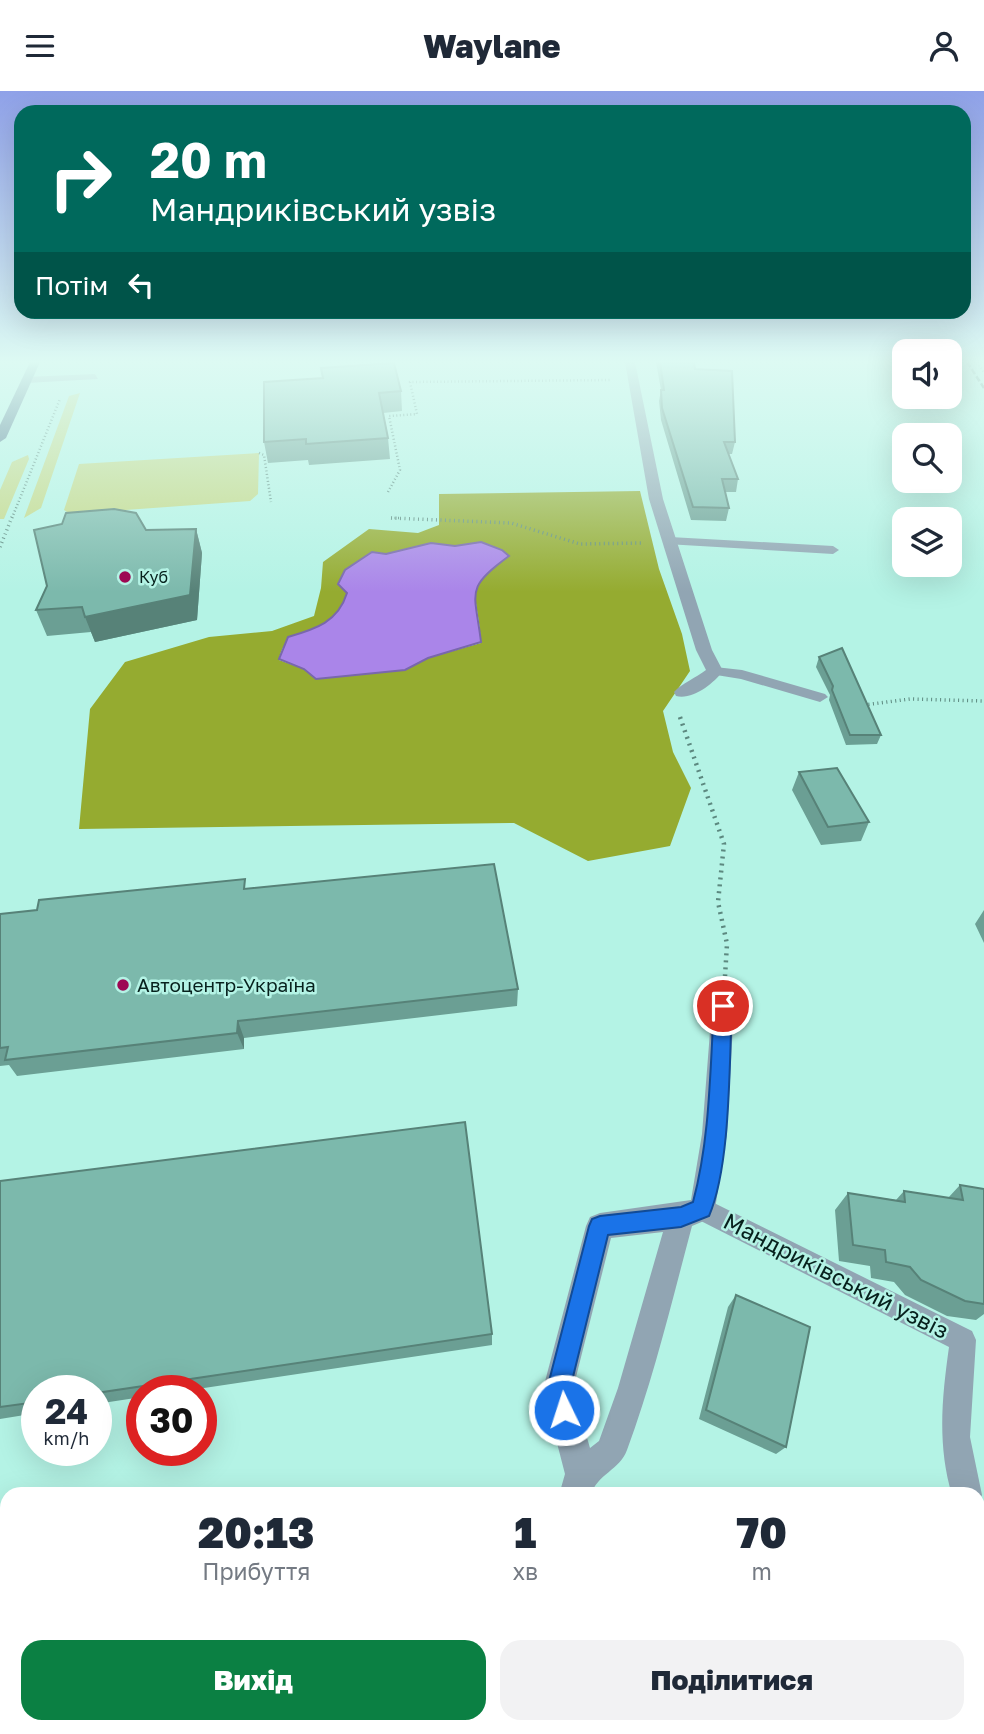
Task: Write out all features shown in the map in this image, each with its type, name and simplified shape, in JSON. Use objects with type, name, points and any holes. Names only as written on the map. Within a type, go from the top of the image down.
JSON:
[{"type":"street","points":[[644,439],[656,499],[704,650],[715,671],[701,684],[682,692]]},
{"type":"street","points":[[578,1484],[611,1451],[691,1213],[709,1178],[723,1006]]},
{"type":"street","points":[[578,1484],[558,1389],[600,1226],[691,1213]]},
{"type":"lane","points":[[670,541],[833,550]]},
{"type":"lane","points":[[715,671],[743,675],[820,697]]},
{"type":"lane","name":"Мандриківський узвіз","points":[[691,1213],[963,1340],[956,1400],[957,1468],[964,1487]]},
{"type":"path","points":[[0,547],[44,439]]},
{"type":"path","points":[[388,492],[400,470],[394,439]]},
{"type":"path","points":[[259,453],[264,455],[271,502]]},
{"type":"path","points":[[391,518],[512,523],[580,544],[670,541]]},
{"type":"path","points":[[682,692],[677,709],[724,844],[718,902],[727,944],[723,1006]]},
{"type":"path","points":[[820,697],[872,705],[882,701],[909,699],[984,701]]},
{"type":"green space","points":[[53,439],[65,439],[41,508],[24,518]]},
{"type":"green space","points":[[259,453],[258,494],[250,501],[70,514],[64,510],[79,464]]},
{"type":"green space","points":[[28,455],[29,459],[4,519],[0,519],[0,490],[12,462]]},
{"type":"green space","points":[[640,491],[659,569],[682,634],[690,671],[663,711],[673,752],[691,788],[670,846],[588,861],[514,823],[79,829],[90,709],[125,662],[209,637],[272,631],[314,616],[321,588],[323,562],[369,529],[418,533],[439,525],[439,494]],"holes":[[[481,542],[508,556],[493,568],[478,586],[476,601],[481,643],[428,658],[405,670],[316,679],[304,669],[279,660],[284,647],[291,639],[331,619],[340,609],[347,593],[338,583],[345,570],[372,552],[386,554],[431,543],[455,546]]]},
{"type":"shaded area","points":[[481,542],[502,550],[509,556],[485,576],[476,592],[481,642],[428,658],[405,670],[316,679],[304,669],[279,659],[288,637],[308,631],[332,618],[347,593],[338,584],[345,570],[372,552],[386,554],[431,543],[455,546]]},
{"type":"building","points":[[264,439],[379,439],[306,444],[306,439],[264,442]]},
{"type":"building","points":[[672,439],[735,439],[735,442],[724,442],[738,479],[722,479],[729,508],[693,507]]},
{"type":"building","name":"Куб","points":[[114,509],[136,513],[146,530],[196,529],[190,595],[85,617],[82,607],[36,610],[47,586],[34,530],[62,524],[66,513]]},
{"type":"building","points":[[842,648],[881,735],[850,735],[832,690],[833,686],[819,657]]},
{"type":"building","points":[[837,768],[869,822],[828,827],[799,772]]},
{"type":"building","points":[[494,864],[518,989],[238,1021],[237,1033],[5,1060],[8,1047],[0,1048],[0,914],[37,910],[39,900],[245,879],[244,889]]},
{"type":"building","points":[[465,1122],[492,1334],[217,1375],[126,1375],[126,1389],[112,1391],[112,1375],[21,1375],[21,1404],[0,1407],[0,1181]]},
{"type":"building","points":[[960,1185],[984,1189],[984,1304],[965,1301],[921,1280],[910,1267],[886,1262],[885,1250],[853,1245],[848,1193],[905,1202],[904,1191],[963,1200]]},
{"type":"building","points":[[736,1295],[810,1327],[786,1447],[706,1410]]},
{"type":"place","name":"Куб","points":[[125,577]]},
{"type":"place","name":"Автоцентр-Україна","points":[[123,985]]},
{"type":"route","points":[[564,1410],[558,1389],[600,1226],[681,1217],[702,1209],[709,1178],[717,1105],[723,1006]]}]
